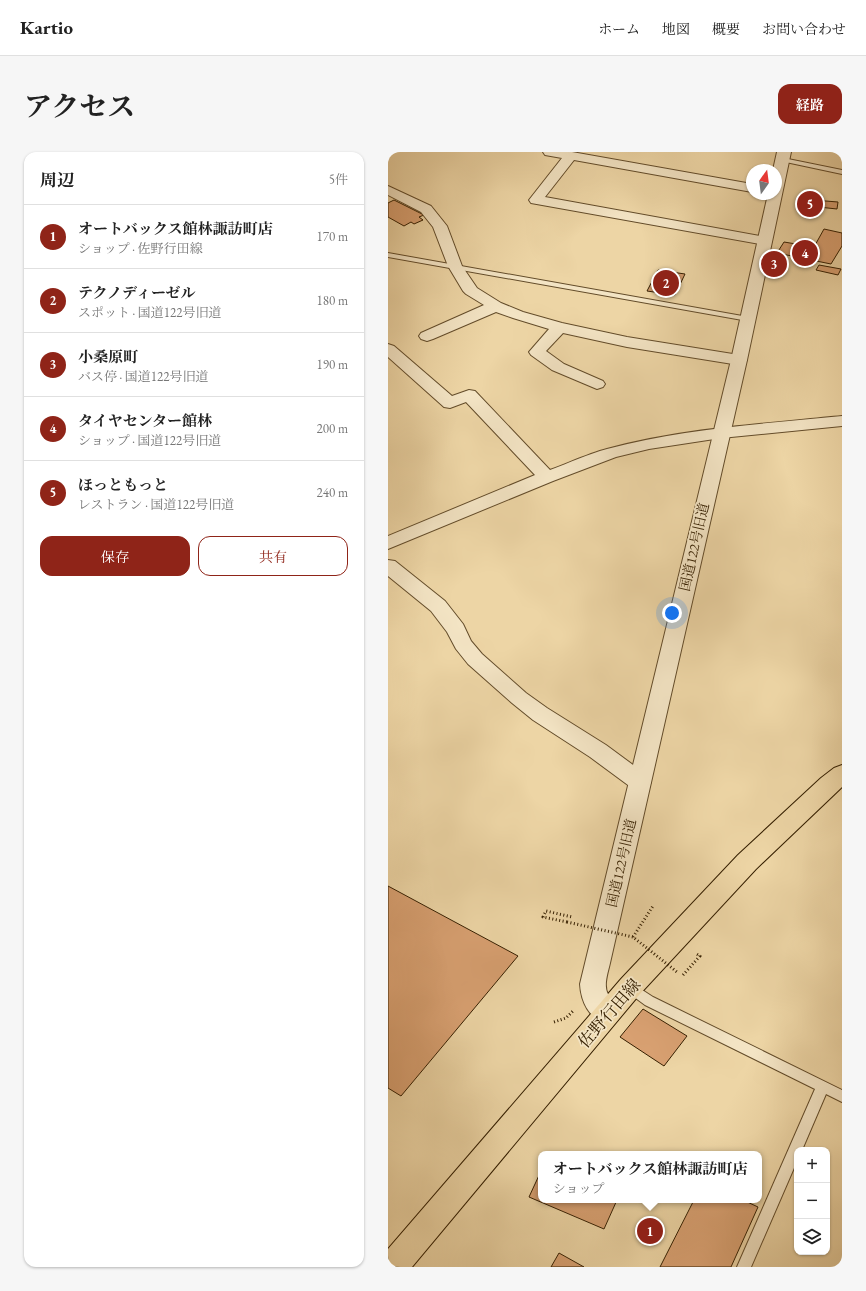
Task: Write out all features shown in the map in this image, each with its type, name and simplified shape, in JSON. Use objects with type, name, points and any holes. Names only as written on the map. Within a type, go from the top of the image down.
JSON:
[{"type":"main road","name":"佐野行田線","points":[[392,1267],[630,987],[747,862],[829,784],[842,774]]},
{"type":"street","points":[[550,152],[746,187]]},
{"type":"street","points":[[570,156],[536,200],[765,241]]},
{"type":"street","points":[[388,190],[426,209],[440,226],[456,266],[471,291],[496,306],[518,315],[559,327],[627,342],[739,360]]},
{"type":"street","name":"国道122号旧道","points":[[607,1014],[594,997],[593,984],[739,360],[774,200]]},
{"type":"street","points":[[427,336],[496,306]]},
{"type":"street","points":[[559,327],[537,352],[558,367],[596,384]]},
{"type":"street","points":[[388,348],[450,403],[469,395],[547,477]]},
{"type":"street","points":[[388,543],[547,477],[611,453],[649,444],[721,433],[842,421]]},
{"type":"street","points":[[388,566],[438,606],[456,630],[463,644],[475,659],[519,698],[563,729],[598,751],[640,782]]},
{"type":"lane","points":[[784,156],[842,172]]},
{"type":"lane","points":[[388,255],[748,319]]},
{"type":"lane","points":[[630,987],[649,1001],[842,1096]]},
{"type":"lane","points":[[744,1267],[823,1086]]},
{"type":"path","points":[[633,937],[653,906]]},
{"type":"path","points":[[572,917],[546,911],[543,917],[633,937],[677,972],[682,967]]},
{"type":"path","points":[[683,975],[700,956],[695,953],[690,957]]},
{"type":"building","points":[[801,199],[838,202],[837,209],[800,205]]},
{"type":"building","points":[[394,200],[424,215],[419,217],[423,220],[414,224],[411,222],[404,226],[388,217],[388,203]]},
{"type":"building","points":[[824,229],[842,233],[842,246],[831,264],[777,253],[784,242],[814,247]]},
{"type":"building","points":[[819,265],[841,269],[838,275],[816,270]]},
{"type":"building","points":[[658,270],[685,274],[675,295],[647,291]]},
{"type":"building","points":[[388,886],[518,956],[401,1096],[388,1088]]},
{"type":"building","points":[[643,1009],[687,1036],[664,1066],[620,1037]]},
{"type":"building","points":[[538,1178],[538,1201],[529,1197]]},
{"type":"building","points":[[543,1203],[616,1203],[604,1229]]},
{"type":"building","points":[[692,1203],[749,1203],[758,1207],[731,1267],[660,1267]]},
{"type":"building","points":[[559,1253],[584,1267],[551,1267]]},
{"type":"place","name":"ほっともっと","points":[[810,204]]},
{"type":"place","name":"タイヤセンター館林","points":[[805,253]]},
{"type":"place","name":"小桑原町","points":[[774,264]]},
{"type":"place","name":"テクノディーゼル","points":[[666,283]]},
{"type":"place","name":"オートバックス館林諏訪町店","points":[[650,1231]]}]
